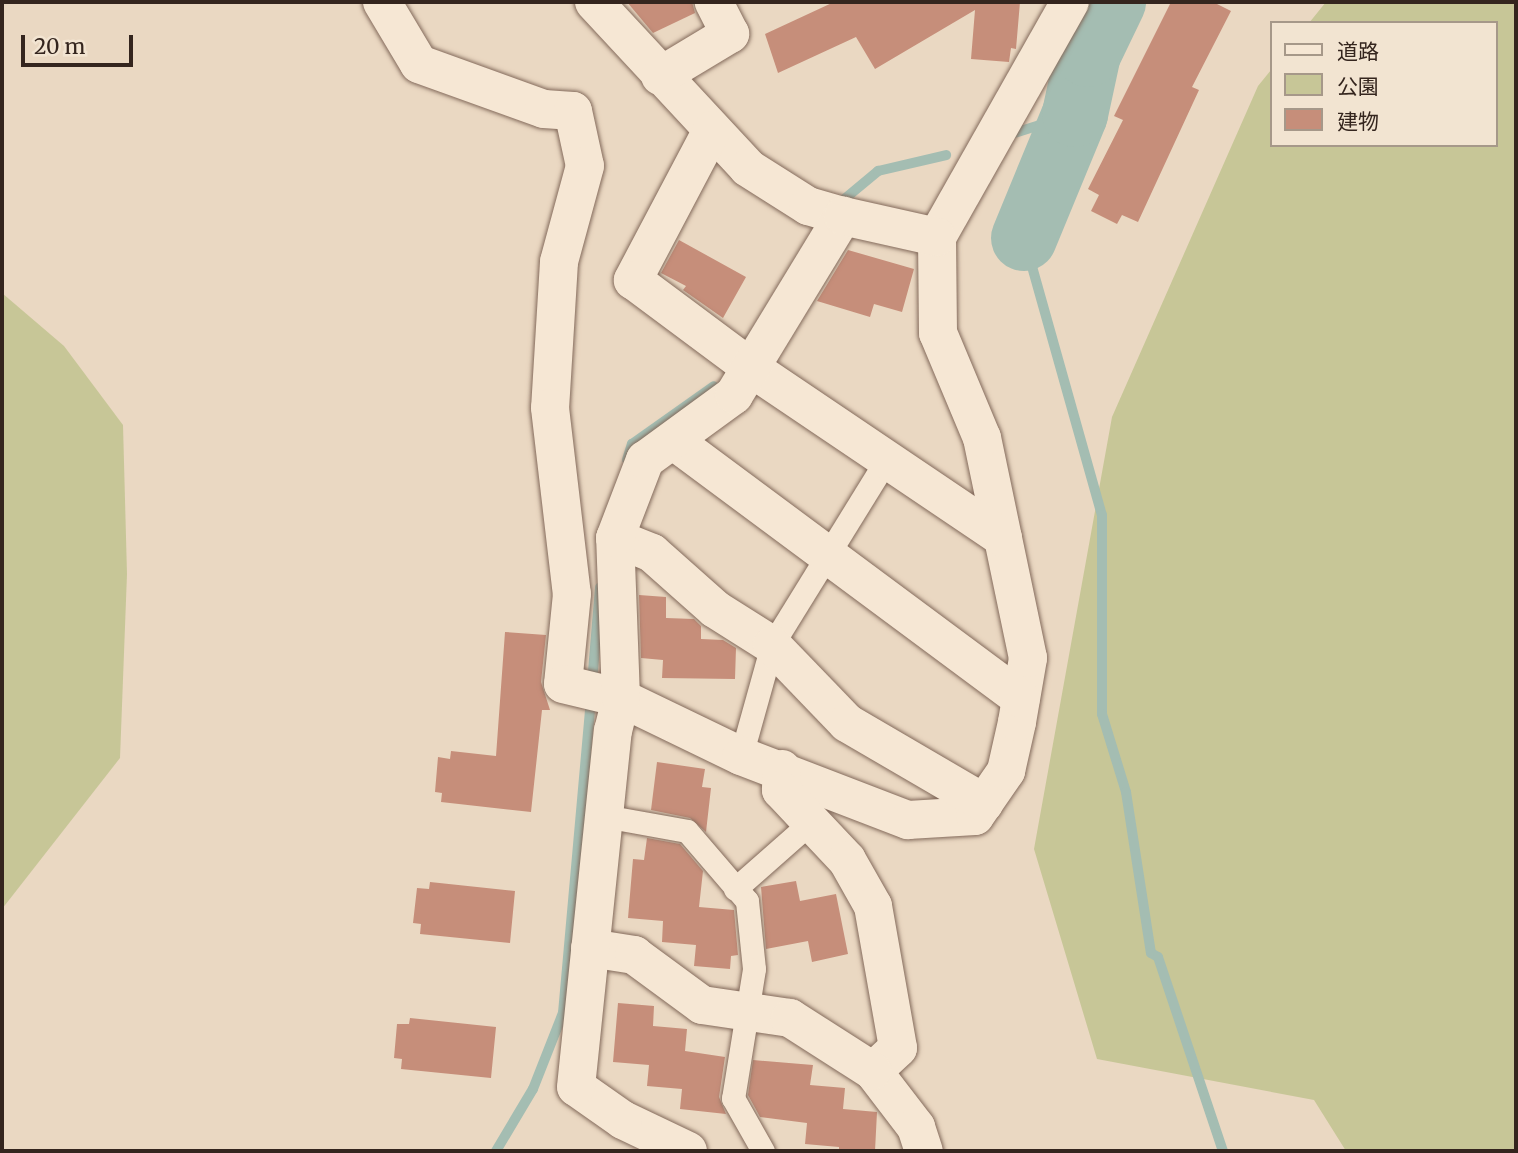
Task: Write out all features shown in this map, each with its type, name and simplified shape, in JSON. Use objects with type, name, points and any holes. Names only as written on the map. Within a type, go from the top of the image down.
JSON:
[{"type":"street","points":[[382,2],[419,64],[544,109],[573,111],[585,166],[559,262],[550,408],[572,594],[563,684],[621,698],[741,756],[782,769],[908,820],[975,817],[1006,771],[1021,699],[1028,658],[982,438],[938,333],[937,237],[1070,2]]},
{"type":"street","points":[[594,2],[748,168],[826,211],[937,237]]},
{"type":"street","points":[[660,76],[730,34],[714,2]]},
{"type":"street","points":[[712,130],[633,280],[741,359],[1003,538]]},
{"type":"street","points":[[688,1151],[623,1120],[576,1087],[604,816],[621,698],[615,538],[645,460],[734,395],[741,359],[826,211]]},
{"type":"street","points":[[674,441],[1021,699]]},
{"type":"street","points":[[615,538],[652,553],[715,608],[772,645],[847,723],[984,803]]},
{"type":"street","points":[[782,769],[781,790],[847,860],[873,905],[898,1048],[873,1071]]},
{"type":"street","points":[[590,948],[634,955],[702,1005],[790,1018],[873,1071],[916,1127],[924,1151]]},
{"type":"lane","points":[[741,756],[772,645],[887,459]]},
{"type":"lane","points":[[604,816],[687,831],[747,901],[754,969],[733,1098],[763,1151]]},
{"type":"lane","points":[[735,889],[812,821]]},
{"type":"green space","points":[[1326,2],[1516,2],[1516,1151],[1346,1151],[1314,1100],[1097,1059],[1034,849],[1112,417],[1258,86],[1270,71],[1270,147],[1497,147],[1497,21],[1311,21]]},
{"type":"green space","points":[[2,293],[64,346],[123,425],[127,574],[120,758],[2,909]]},
{"type":"building","points":[[627,2],[692,2],[695,13],[653,33]]},
{"type":"building","points":[[834,2],[1020,2],[1016,49],[1011,48],[1009,62],[971,59],[975,10],[875,69],[856,37],[778,73],[765,34]]},
{"type":"building","points":[[1171,2],[1213,2],[1231,11],[1192,87],[1199,90],[1138,222],[1122,215],[1117,224],[1091,211],[1099,195],[1088,189],[1123,120],[1114,116]]},
{"type":"building","points":[[679,240],[746,277],[723,318],[683,290],[686,286],[661,273]]},
{"type":"building","points":[[848,250],[914,269],[902,312],[874,304],[870,317],[817,301]]},
{"type":"building","points":[[639,595],[666,597],[666,618],[694,619],[701,626],[701,639],[723,640],[736,648],[735,679],[662,678],[663,660],[641,658]]},
{"type":"building","points":[[505,632],[546,635],[541,682],[550,710],[542,710],[531,812],[441,802],[442,793],[435,792],[438,757],[450,759],[451,751],[496,756]]},
{"type":"building","points":[[657,762],[705,769],[702,787],[711,788],[706,832],[690,818],[651,810]]},
{"type":"building","points":[[647,838],[680,844],[703,871],[699,907],[734,910],[738,955],[731,956],[730,969],[694,966],[696,945],[662,942],[663,921],[628,918],[633,859],[644,860]]},
{"type":"building","points":[[796,881],[800,901],[836,894],[848,954],[812,962],[808,941],[766,949],[761,887]]},
{"type":"building","points":[[430,882],[515,891],[510,943],[420,934],[421,924],[413,923],[417,888],[429,889]]},
{"type":"building","points":[[618,1003],[654,1006],[653,1026],[687,1029],[685,1051],[725,1057],[719,1097],[726,1114],[680,1109],[682,1089],[647,1086],[649,1065],[613,1062]]},
{"type":"building","points":[[410,1018],[496,1027],[491,1078],[401,1069],[402,1059],[394,1058],[397,1024],[409,1024]]},
{"type":"building","points":[[753,1060],[813,1065],[810,1085],[845,1088],[843,1109],[877,1112],[875,1151],[839,1151],[839,1147],[805,1144],[807,1123],[760,1117],[748,1095]]},
{"type":"waterway","points":[[1024,238],[1075,114],[1088,54],[1113,2]]},
{"type":"waterway","points":[[1011,134],[1075,114]]},
{"type":"waterway","points":[[836,206],[878,171],[946,155]]},
{"type":"waterway","points":[[1024,238],[1102,515],[1102,714],[1126,792],[1151,953],[1158,957],[1223,1151]]},
{"type":"waterway","points":[[627,460],[632,444],[714,386]]},
{"type":"waterway","points":[[592,683],[600,587]]},
{"type":"waterway","points":[[496,1151],[533,1089],[563,1013],[591,699]]}]
